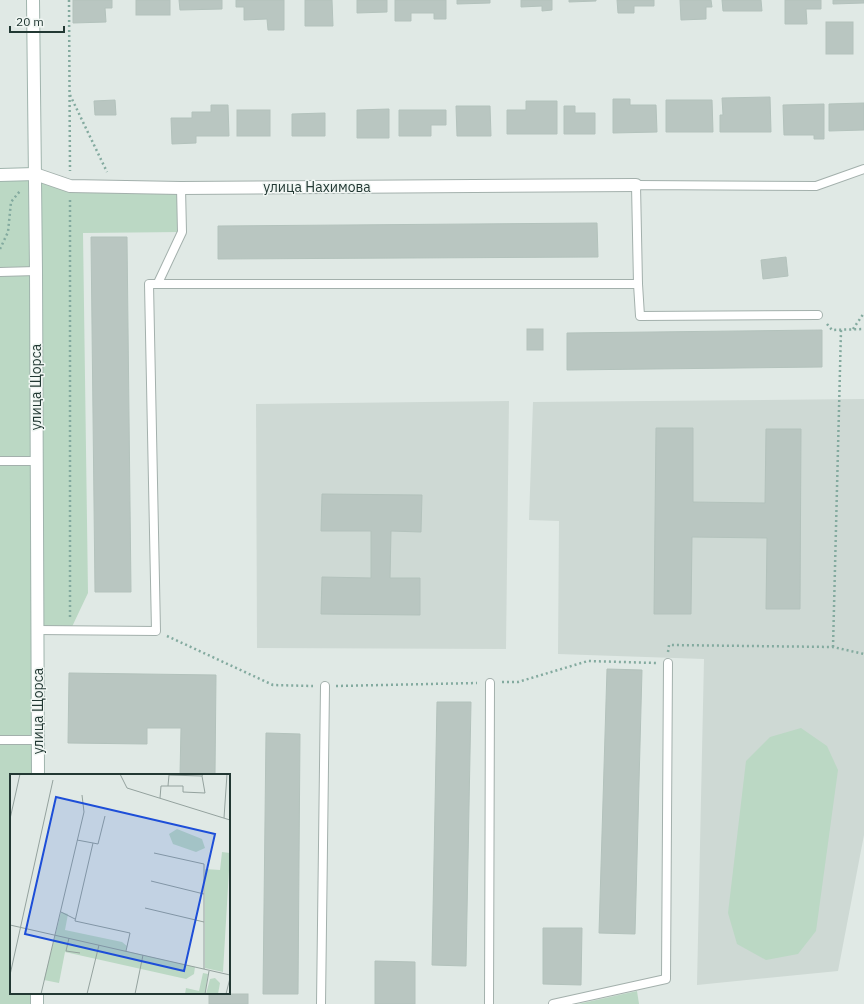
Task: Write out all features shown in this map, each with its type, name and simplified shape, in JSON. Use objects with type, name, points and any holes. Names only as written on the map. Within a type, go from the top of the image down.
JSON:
[{"type":"street","name":"улица Щорса","points":[[33,0],[36,271],[38,774]]},
{"type":"street","name":"улица Нахимова","points":[[0,175],[35,174],[70,186],[113,187],[181,188],[636,185]]},
{"type":"lane","points":[[818,315],[640,316],[636,185],[816,186],[864,169]]},
{"type":"lane","points":[[158,283],[182,232],[181,188]]},
{"type":"lane","points":[[0,272],[36,271]]},
{"type":"lane","points":[[37,630],[156,631],[149,284],[638,284]]},
{"type":"lane","points":[[0,461],[36,461]]},
{"type":"lane","points":[[553,1004],[666,979],[668,663]]},
{"type":"lane","points":[[489,1004],[490,683]]},
{"type":"lane","points":[[321,1004],[325,686]]},
{"type":"lane","points":[[0,740],[38,740]]},
{"type":"path","points":[[69,0],[70,631]]},
{"type":"path","points":[[69,93],[113,187]]},
{"type":"path","points":[[0,249],[8,232],[12,202],[35,174]]},
{"type":"path","points":[[853,329],[864,313]]},
{"type":"path","points":[[818,315],[832,330],[864,329]]},
{"type":"path","points":[[833,647],[841,330]]},
{"type":"path","points":[[156,631],[273,685],[325,686],[518,682],[588,661],[668,663],[668,646],[833,647],[864,654]]},
{"type":"shaded area","points":[[864,399],[864,835],[838,971],[697,985],[704,659],[558,654],[559,521],[529,520],[533,402]]},
{"type":"shaded area","points":[[509,401],[506,649],[257,648],[256,404]]},
{"type":"green space","points":[[0,175],[70,186],[181,188],[182,232],[83,233],[88,593],[70,631],[37,630],[36,774],[10,774],[10,994],[37,994],[37,1004],[0,1004]]},
{"type":"green space","points":[[801,728],[827,746],[838,770],[816,931],[798,954],[766,960],[737,944],[728,913],[746,761],[770,737]]},
{"type":"green space","points":[[637,991],[639,1004],[578,1004]]},
{"type":"building","points":[[73,0],[112,0],[112,8],[105,8],[106,22],[73,23]]},
{"type":"building","points":[[136,0],[170,0],[170,15],[136,15]]},
{"type":"building","points":[[179,0],[222,0],[222,9],[180,10]]},
{"type":"building","points":[[236,0],[284,0],[284,30],[268,30],[267,19],[244,20],[244,7],[236,7]]},
{"type":"building","points":[[305,0],[332,0],[333,26],[305,26]]},
{"type":"building","points":[[357,0],[387,0],[387,12],[357,13]]},
{"type":"building","points":[[395,0],[446,0],[446,19],[434,19],[434,13],[411,13],[411,21],[395,21]]},
{"type":"building","points":[[457,0],[490,0],[490,3],[457,4]]},
{"type":"building","points":[[521,0],[552,0],[552,10],[542,11],[542,6],[521,7]]},
{"type":"building","points":[[569,0],[596,0],[596,1],[569,2]]},
{"type":"building","points":[[617,0],[654,0],[654,6],[634,6],[634,13],[618,13]]},
{"type":"building","points":[[680,0],[711,0],[712,7],[706,7],[706,19],[681,20]]},
{"type":"building","points":[[722,0],[761,0],[762,11],[723,11]]},
{"type":"building","points":[[785,0],[821,0],[821,9],[806,9],[807,24],[785,24]]},
{"type":"building","points":[[833,0],[864,0],[864,3],[833,4]]},
{"type":"building","points":[[826,22],[853,22],[853,54],[826,54]]},
{"type":"building","points":[[770,97],[771,132],[720,132],[720,115],[723,115],[722,98]]},
{"type":"building","points":[[613,99],[630,99],[630,105],[656,105],[657,132],[613,133]]},
{"type":"building","points":[[115,100],[116,115],[95,115],[94,101]]},
{"type":"building","points":[[666,100],[712,100],[713,132],[666,132]]},
{"type":"building","points":[[526,101],[557,101],[557,134],[507,134],[507,110],[526,110]]},
{"type":"building","points":[[864,103],[864,130],[829,131],[829,104]]},
{"type":"building","points":[[824,104],[824,139],[814,139],[814,135],[784,135],[783,105]]},
{"type":"building","points":[[211,105],[228,105],[229,136],[196,136],[196,143],[172,144],[171,118],[192,118],[192,112],[211,112]]},
{"type":"building","points":[[456,106],[490,106],[491,136],[457,136]]},
{"type":"building","points":[[564,106],[575,106],[575,113],[595,113],[595,134],[564,134]]},
{"type":"building","points":[[389,109],[389,138],[357,138],[357,110]]},
{"type":"building","points":[[237,110],[270,110],[270,136],[237,136]]},
{"type":"building","points":[[399,110],[446,110],[446,125],[431,125],[431,136],[399,136]]},
{"type":"building","points":[[325,113],[325,136],[292,136],[292,114]]},
{"type":"building","points":[[597,223],[598,257],[218,259],[218,226]]},
{"type":"building","points":[[91,237],[127,237],[131,592],[95,592]]},
{"type":"building","points":[[786,257],[788,276],[763,279],[761,260]]},
{"type":"building","points":[[527,329],[543,329],[543,350],[527,350]]},
{"type":"building","points":[[822,330],[822,367],[567,370],[567,333]]},
{"type":"building","points":[[656,428],[693,428],[693,502],[765,503],[766,429],[801,429],[800,609],[766,609],[767,538],[692,537],[691,614],[654,614]]},
{"type":"building","points":[[322,494],[422,495],[421,532],[391,531],[390,578],[420,578],[420,615],[321,614],[322,577],[371,578],[371,531],[321,531]]},
{"type":"building","points":[[607,669],[642,670],[635,934],[599,933]]},
{"type":"building","points":[[69,673],[216,675],[215,774],[180,774],[181,728],[147,728],[147,744],[68,743]]},
{"type":"building","points":[[437,702],[471,702],[466,966],[432,965]]},
{"type":"building","points":[[266,733],[300,734],[298,994],[263,994]]},
{"type":"building","points":[[543,928],[582,928],[581,985],[543,984]]},
{"type":"building","points":[[375,961],[415,962],[415,1004],[375,1004]]},
{"type":"building","points":[[209,994],[248,994],[248,1004],[209,1004]]}]
